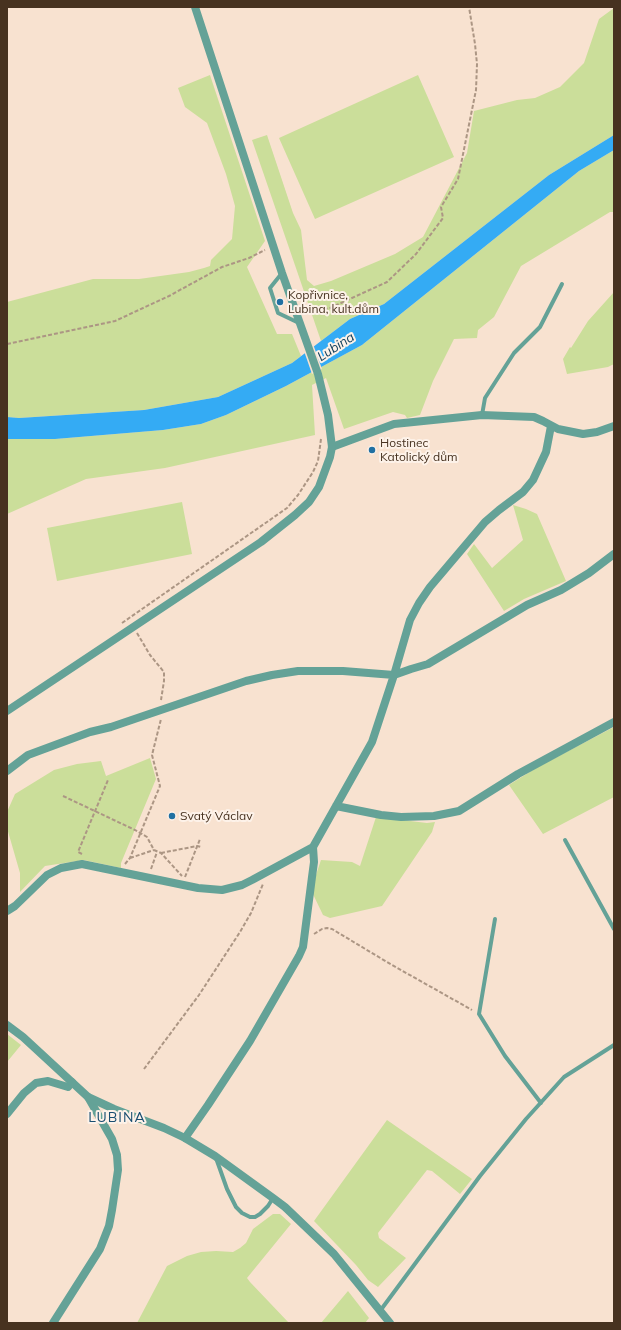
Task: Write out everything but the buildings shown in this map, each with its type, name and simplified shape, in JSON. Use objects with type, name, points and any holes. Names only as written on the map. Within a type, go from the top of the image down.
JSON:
[{"type":"street","points":[[7,711],[260,542],[295,515],[309,502],[319,487],[327,468],[332,447],[328,415],[318,374],[299,324],[195,7]]},
{"type":"street","points":[[332,447],[394,424],[482,415],[534,417],[567,432],[583,434],[596,432],[614,426]]},
{"type":"street","points":[[7,911],[15,906],[47,875],[60,868],[80,864],[90,865],[208,890],[222,890],[242,885],[313,847],[372,742],[410,620],[419,603],[430,587],[485,522],[523,492],[533,480],[546,452],[551,426]]},
{"type":"street","points":[[7,771],[28,755],[59,743],[259,678],[298,671],[343,671],[394,675],[428,664],[528,605],[561,590],[589,573],[614,554]]},
{"type":"street","points":[[336,806],[381,815],[402,817],[434,816],[459,810],[518,774],[614,722]]},
{"type":"street","points":[[185,1138],[250,1041],[299,956],[302,947],[314,862],[313,847]]},
{"type":"street","points":[[7,1025],[88,1097],[112,1139],[117,1155],[118,1170],[109,1226],[100,1249],[53,1323]]},
{"type":"street","points":[[7,1114],[24,1093],[36,1082],[48,1081],[68,1087],[72,1082]]},
{"type":"street","points":[[88,1097],[127,1115],[164,1128],[185,1138],[215,1156],[273,1198],[334,1254],[390,1323]]},
{"type":"lane","points":[[282,273],[270,288],[278,313],[299,324]]},
{"type":"lane","points":[[482,415],[485,398],[514,353],[540,327],[562,284]]},
{"type":"lane","points":[[565,840],[614,928]]},
{"type":"lane","points":[[495,919],[479,1014],[505,1056],[541,1103]]},
{"type":"lane","points":[[380,1312],[480,1176],[526,1119],[564,1077],[614,1045]]},
{"type":"lane","points":[[215,1156],[227,1189],[236,1207],[242,1213],[250,1217],[255,1217],[268,1206],[273,1198]]},
{"type":"path","points":[[306,313],[330,308],[387,282],[416,254],[443,218],[440,208],[458,179],[476,90],[475,44],[469,7]]},
{"type":"path","points":[[7,344],[115,321],[169,296],[222,267],[249,258],[273,246]]},
{"type":"path","points":[[121,623],[287,508],[298,495],[313,472],[318,461],[321,436]]},
{"type":"path","points":[[122,873],[130,858],[160,786],[152,755],[161,718],[164,672],[150,655],[133,627]]},
{"type":"path","points":[[80,864],[83,855],[78,852],[108,780]]},
{"type":"path","points":[[63,796],[147,837],[154,850],[160,853],[184,878],[200,839]]},
{"type":"path","points":[[160,853],[197,846],[202,847]]},
{"type":"path","points":[[130,858],[154,850]]},
{"type":"path","points":[[148,878],[157,852]]},
{"type":"path","points":[[144,1069],[199,995],[240,932],[251,913],[268,872]]},
{"type":"path","points":[[302,947],[314,933],[327,928],[479,1014]]},
{"type":"green space","points":[[614,8],[614,135],[549,175],[384,304],[350,319],[321,341],[252,140],[267,135],[293,213],[301,230],[307,280],[314,286],[331,281],[395,254],[423,237],[467,153],[474,111],[517,100],[535,98],[560,87],[584,63],[599,19]]},
{"type":"green space","points":[[210,75],[265,241],[247,267],[277,334],[292,334],[301,356],[292,363],[218,397],[144,410],[19,418],[7,417],[7,302],[93,279],[139,279],[189,272],[204,268],[210,266],[211,260],[232,239],[235,206],[226,174],[207,123],[185,107],[178,88]]},
{"type":"green space","points":[[418,75],[454,157],[315,219],[279,138]]},
{"type":"green space","points":[[614,150],[614,212],[610,212],[521,266],[494,317],[478,330],[477,338],[454,339],[433,381],[420,415],[407,418],[405,415],[393,412],[344,429],[326,378],[312,385],[315,435],[165,468],[86,479],[7,514],[7,439],[55,439],[163,430],[201,424],[226,415],[286,386],[362,345],[579,171]]},
{"type":"green space","points":[[614,292],[614,364],[608,367],[567,374],[563,359],[588,321]]},
{"type":"green space","points":[[182,502],[192,554],[57,581],[47,528]]},
{"type":"green space","points":[[513,505],[537,514],[566,581],[524,599],[504,611],[467,554],[474,544],[492,568],[523,540]]},
{"type":"green space","points":[[614,727],[614,797],[543,834],[509,785],[536,768]]},
{"type":"green space","points":[[150,758],[156,779],[121,863],[121,868],[84,860],[45,866],[20,892],[20,873],[7,828],[7,812],[15,794],[54,770],[77,764],[101,761],[106,776]]},
{"type":"green space","points":[[376,817],[427,823],[435,822],[432,832],[382,906],[330,918],[323,915],[311,890],[321,860],[352,862],[360,866]]},
{"type":"green space","points":[[7,1034],[21,1045],[7,1062]]},
{"type":"green space","points":[[387,1120],[472,1179],[460,1194],[432,1171],[427,1170],[378,1233],[379,1238],[406,1258],[378,1287],[368,1280],[356,1265],[314,1221]]},
{"type":"green space","points":[[273,1214],[280,1214],[291,1224],[247,1278],[289,1323],[137,1323],[167,1266],[187,1256],[201,1252],[233,1252],[246,1243],[253,1229]]},
{"type":"green space","points":[[348,1291],[369,1318],[365,1323],[321,1323]]},
{"type":"water","name":"Lubina","points":[[614,135],[614,150],[579,171],[362,345],[286,386],[226,415],[201,424],[163,430],[55,439],[7,439],[7,417],[19,418],[144,410],[218,397],[292,363],[350,319],[384,304],[549,175]]},
{"type":"pier","points":[[313,344],[322,369],[312,374],[304,351]]},
{"type":"place","name":"Kopřivnice, Lubina, kult.dům","points":[[280,302]]},
{"type":"place","name":"Hostinec Katolický dům","points":[[372,450]]},
{"type":"place","name":"Svatý Václav","points":[[172,816]]},
{"type":"district","name":"LUBINA","points":[[117,1118]]}]
